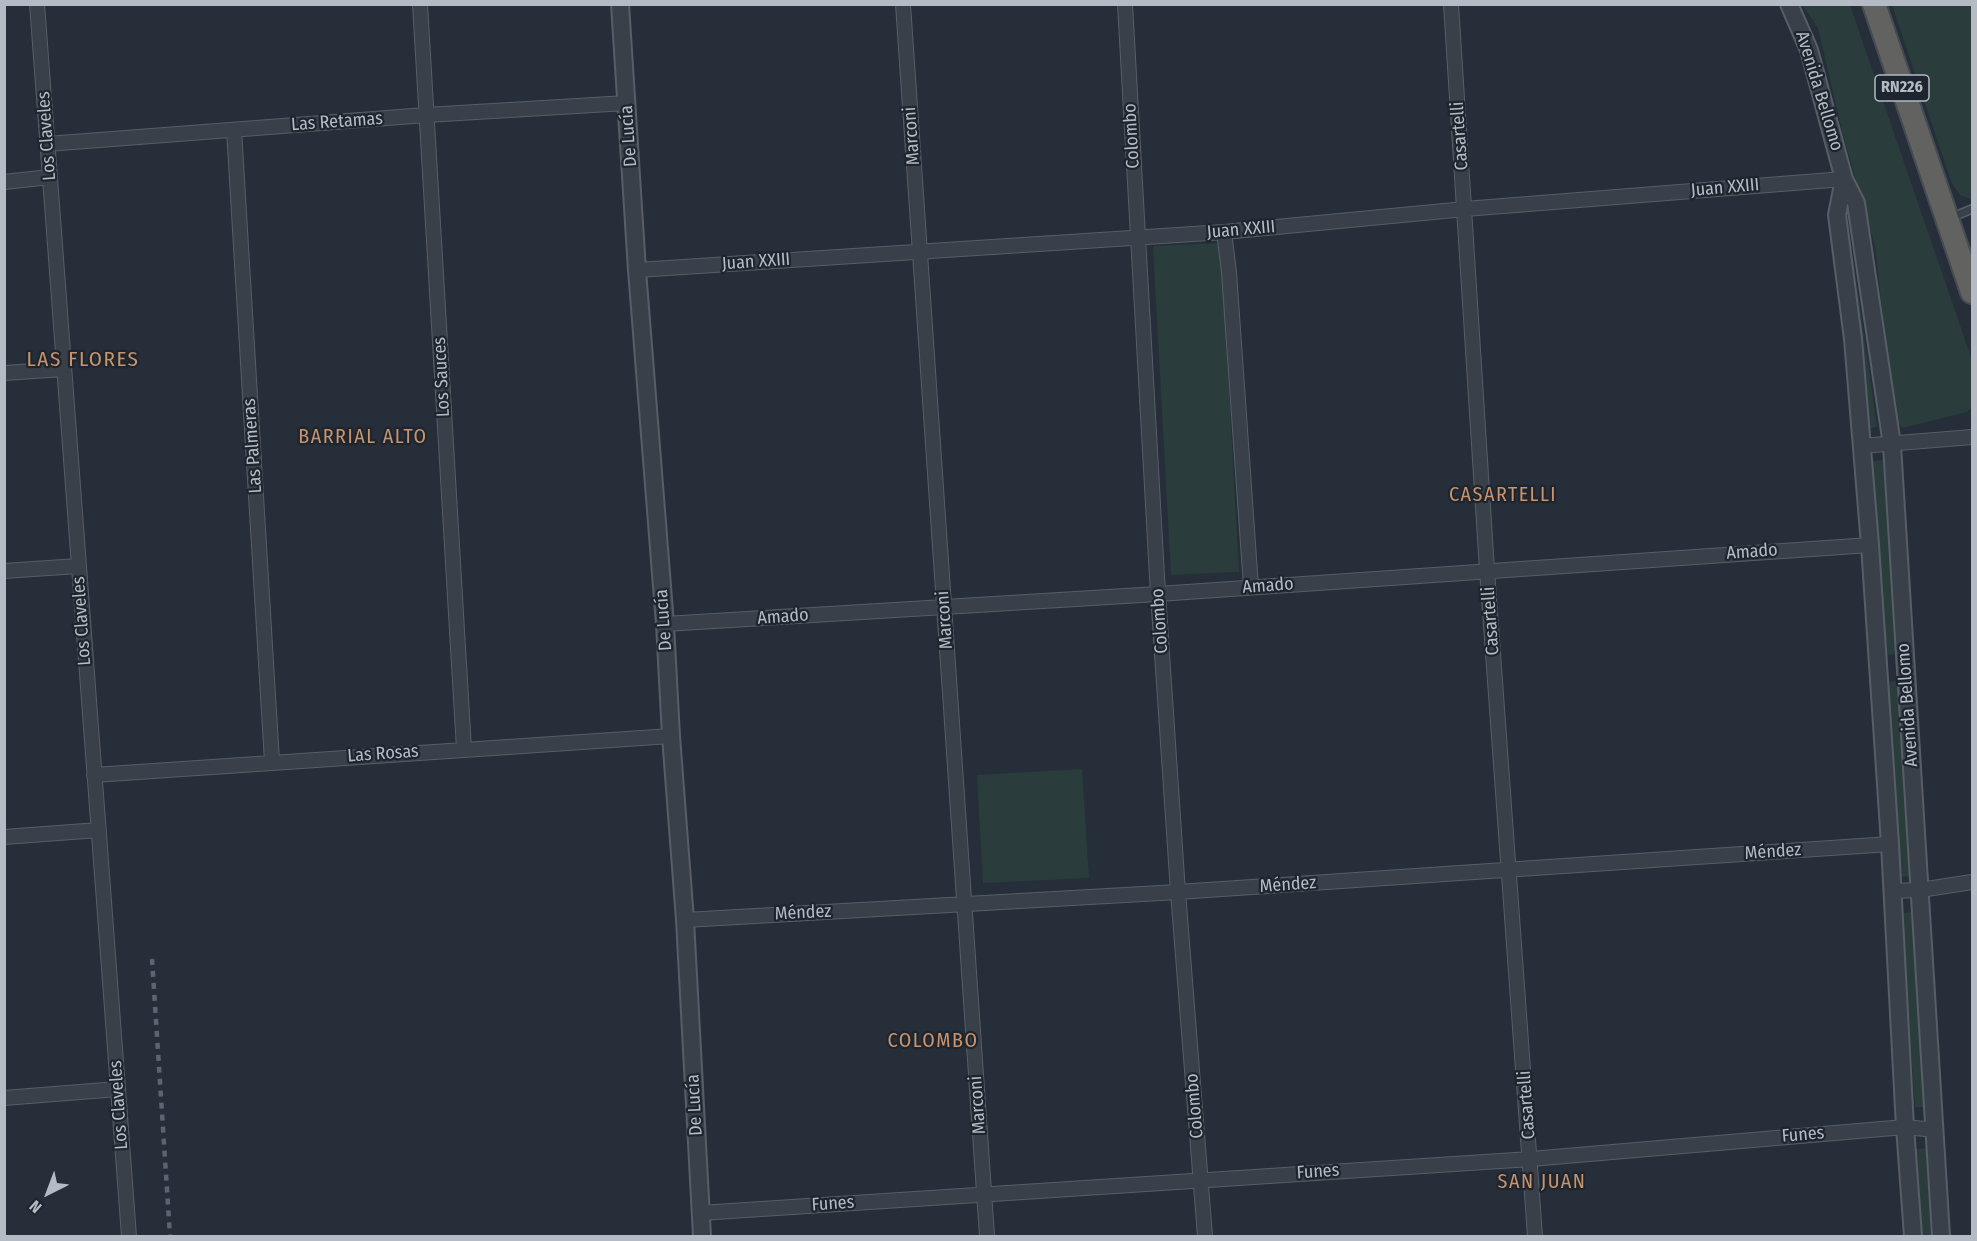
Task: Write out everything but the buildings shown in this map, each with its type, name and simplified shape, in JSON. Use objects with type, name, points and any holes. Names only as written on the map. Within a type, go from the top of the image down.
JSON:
[{"type":"highway","name":"RN226","points":[[1874,4],[1972,292]]},
{"type":"street","name":"Los Claveles","points":[[37,4],[129,1236]]},
{"type":"street","name":"Los Sauces","points":[[420,4],[464,749]]},
{"type":"street","name":"De Lucía","points":[[620,4],[637,270],[665,624],[685,920],[702,1236]]},
{"type":"street","name":"Marconi","points":[[903,4],[987,1236]]},
{"type":"street","name":"Colombo","points":[[1125,4],[1158,594],[1178,892],[1205,1236]]},
{"type":"street","name":"Casartelli","points":[[1451,4],[1487,570],[1535,1236]]},
{"type":"street","name":"Avenida Bellomo","points":[[1789,4],[1809,50],[1844,179],[1856,203],[1892,445],[1941,1236]]},
{"type":"street","name":"Las Retamas","points":[[47,144],[426,115],[627,103]]},
{"type":"street","name":"Las Palmeras","points":[[234,130],[272,762]]},
{"type":"street","points":[[4,182],[50,177]]},
{"type":"street","name":"Juan XXIII","points":[[637,270],[1224,232],[1465,209],[1844,179]]},
{"type":"street","name":"Avenida Bellomo","points":[[1844,179],[1838,215],[1853,339],[1870,545],[1913,1236]]},
{"type":"street","points":[[1224,232],[1229,272],[1251,587]]},
{"type":"street","points":[[4,373],[64,369]]},
{"type":"street","points":[[1861,446],[1972,437]]},
{"type":"street","name":"Amado","points":[[665,624],[1158,594],[1870,545]]},
{"type":"street","points":[[4,571],[78,566]]},
{"type":"street","points":[[1879,672],[1906,671]]},
{"type":"street","name":"Las Rosas","points":[[94,775],[671,736]]},
{"type":"street","points":[[4,837],[99,830]]},
{"type":"street","name":"Méndez","points":[[685,920],[1178,892],[1890,843]]},
{"type":"street","points":[[1892,891],[1920,891],[1972,882]]},
{"type":"street","points":[[4,1098],[118,1089]]},
{"type":"street","name":"Funes","points":[[700,1213],[1531,1159],[1905,1127],[1935,1130]]},
{"type":"lane","points":[[1947,219],[1972,209]]},
{"type":"shaded area","points":[[1802,5],[1850,5],[1972,360],[1972,407],[1967,412],[1902,428],[1894,417],[1875,246],[1843,135],[1818,28]]},
{"type":"shaded area","points":[[1892,5],[1972,5],[1971,199],[1960,195],[1952,184]]},
{"type":"shaded area","points":[[1844,220],[1848,220],[1877,427],[1866,429]]},
{"type":"shaded area","points":[[1221,243],[1239,572],[1171,575],[1153,246]]},
{"type":"shaded area","points":[[1883,460],[1897,654],[1885,655],[1872,461]]},
{"type":"shaded area","points":[[1899,681],[1912,876],[1901,877],[1887,682]]},
{"type":"shaded area","points":[[1082,769],[1089,878],[983,883],[977,775]]},
{"type":"shaded area","points":[[1913,912],[1926,1107],[1915,1107],[1901,913]]},
{"type":"shaded area","points":[[1926,1148],[1931,1236],[1920,1236],[1914,1149]]},
{"type":"railway","points":[[152,959],[170,1236]]},
{"type":"district","name":"LAS FLORES","points":[[83,360]]},
{"type":"district","name":"BARRIAL ALTO","points":[[363,437]]},
{"type":"district","name":"CASARTELLI","points":[[1503,495]]},
{"type":"district","name":"COLOMBO","points":[[933,1041]]},
{"type":"district","name":"SAN JUAN","points":[[1542,1182]]}]
